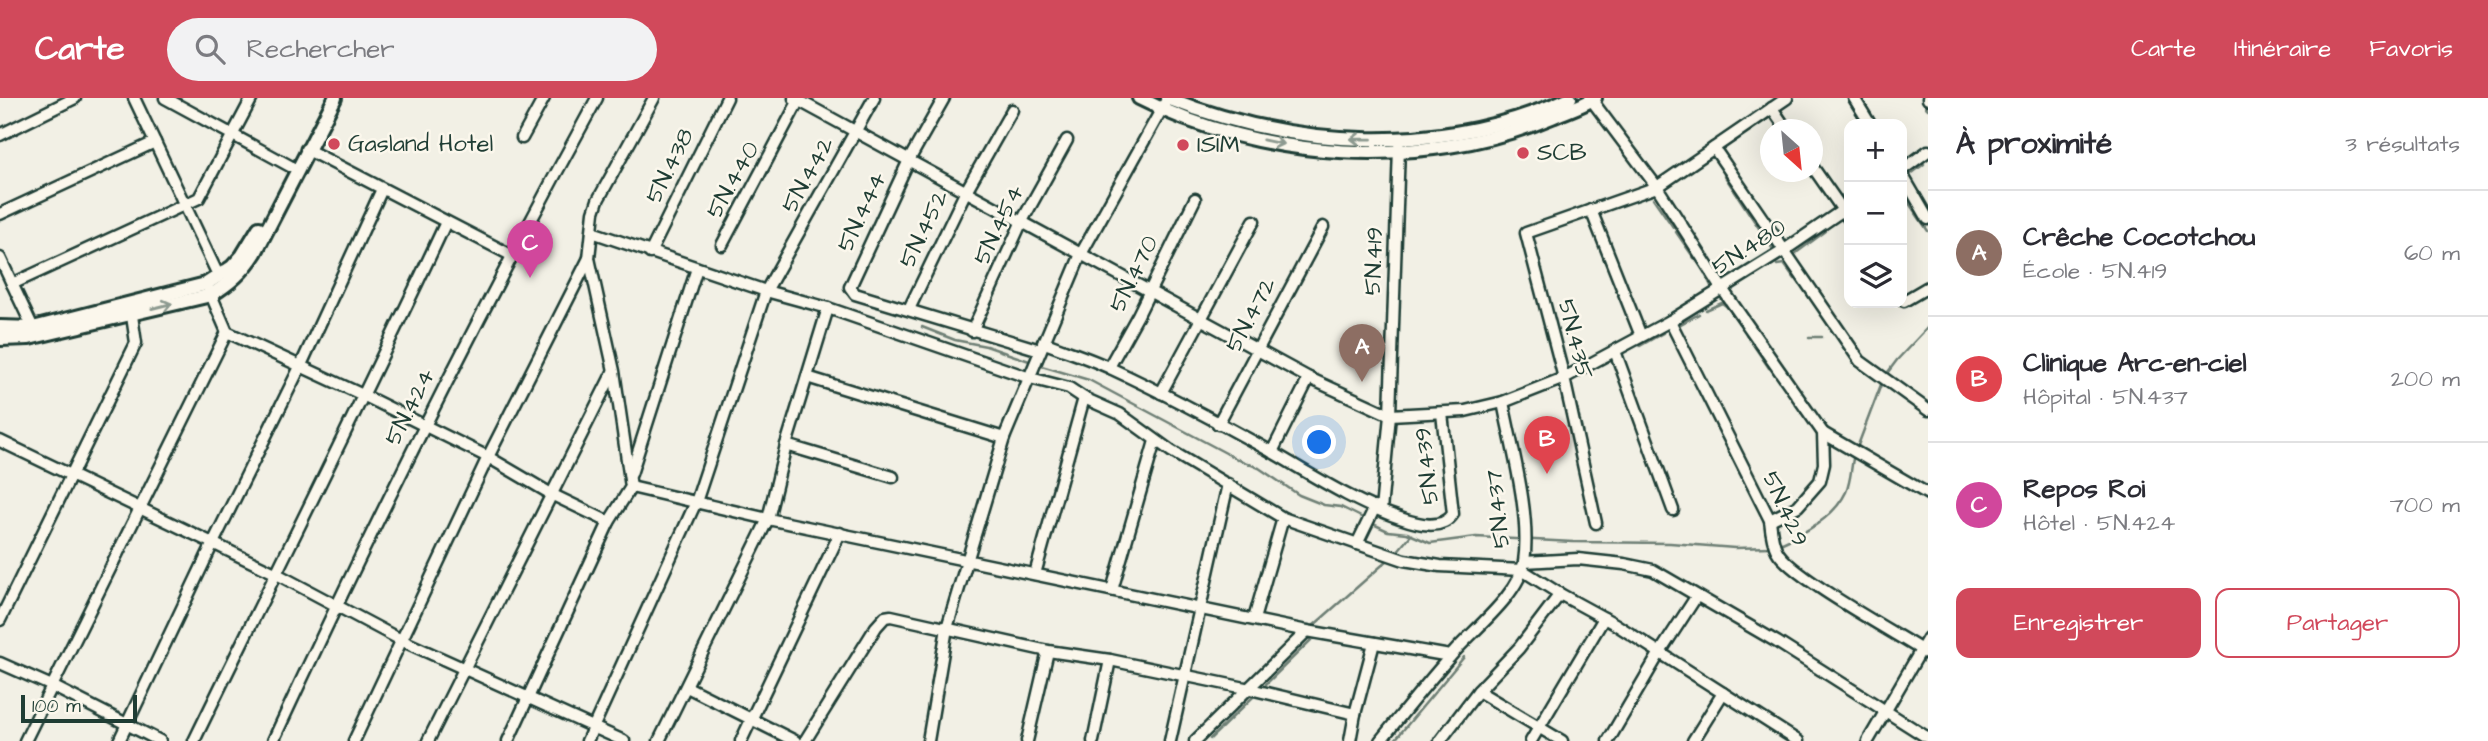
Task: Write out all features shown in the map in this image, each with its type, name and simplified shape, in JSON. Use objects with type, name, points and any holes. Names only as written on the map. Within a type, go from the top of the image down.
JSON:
[{"type":"main road","points":[[208,289],[242,256],[325,98]]},
{"type":"main road","points":[[0,327],[33,328],[131,308],[208,289],[239,275],[255,253],[306,149],[335,98]]},
{"type":"main road","points":[[1139,98],[1165,102],[1276,131],[1399,146],[1467,142],[1538,124],[1593,99]]},
{"type":"main road","points":[[1399,146],[1498,124],[1570,98]]},
{"type":"main road","points":[[0,340],[29,338],[131,308]]},
{"type":"street","points":[[0,135],[75,98]]},
{"type":"street","points":[[134,98],[219,277]]},
{"type":"street","points":[[165,98],[290,166]]},
{"type":"street","points":[[12,284],[199,198],[252,98]]},
{"type":"street","points":[[522,138],[544,98]]},
{"type":"street","name":"5N.424","points":[[273,741],[424,426],[511,255],[597,98]]},
{"type":"street","points":[[630,482],[614,371],[589,258],[598,200],[654,98]]},
{"type":"street","name":"5N.438","points":[[650,253],[727,98]]},
{"type":"street","name":"5N.442","points":[[587,741],[696,502],[766,291],[874,98]]},
{"type":"street","name":"5N.444","points":[[909,309],[855,293],[850,287],[909,160],[944,98]]},
{"type":"street","name":"5N.435","points":[[1596,523],[1564,378],[1526,233],[1657,187],[1787,98]]},
{"type":"street","points":[[1854,98],[1867,119]]},
{"type":"street","points":[[798,99],[855,133],[1309,378],[1390,415]]},
{"type":"street","name":"5N.440","points":[[722,245],[798,99]]},
{"type":"street","points":[[1593,99],[1657,187],[1723,290],[1823,433],[1928,494]]},
{"type":"street","points":[[928,741],[947,628],[1004,438],[1081,254],[1165,102]]},
{"type":"street","points":[[1772,108],[1780,119]]},
{"type":"street","name":"5N.452","points":[[909,309],[966,191],[1012,110]]},
{"type":"street","name":"5N.454","points":[[972,331],[1022,221],[1067,140]]},
{"type":"street","points":[[0,214],[155,142]]},
{"type":"street","name":"5N.419","points":[[1378,508],[1390,415],[1399,146]]},
{"type":"street","points":[[1714,148],[1860,361],[1928,410]]},
{"type":"street","points":[[306,149],[511,255]]},
{"type":"street","points":[[1907,168],[1928,151]]},
{"type":"street","points":[[1823,180],[1844,207]]},
{"type":"street","points":[[1907,181],[1928,219]]},
{"type":"street","points":[[119,741],[383,189]]},
{"type":"street","name":"5N.470","points":[[1109,368],[1195,200]]},
{"type":"street","points":[[1591,210],[1641,336]]},
{"type":"street","name":"5N.480","points":[[1390,415],[1465,411],[1503,402],[1564,378],[1723,290],[1844,213]]},
{"type":"street","points":[[1161,393],[1254,221]]},
{"type":"street","points":[[194,741],[365,396],[446,222]]},
{"type":"street","name":"5N.472","points":[[1217,424],[1322,227]]},
{"type":"street","points":[[592,232],[1069,388],[1120,414],[1146,431],[1155,441],[1283,518],[1404,560],[1440,566],[1523,566],[1578,559],[1653,570],[1777,642],[1928,738]]},
{"type":"street","points":[[0,258],[33,328]]},
{"type":"street","points":[[354,741],[488,457],[589,258]]},
{"type":"street","points":[[508,741],[630,482],[697,268]]},
{"type":"street","points":[[1907,298],[1928,287]]},
{"type":"street","points":[[208,289],[227,332],[301,365],[488,457],[553,495],[609,522]]},
{"type":"street","points":[[0,620],[136,343],[131,308]]},
{"type":"street","points":[[659,741],[768,520],[786,445],[828,308]]},
{"type":"street","points":[[909,309],[972,331],[1109,368],[1161,393],[1316,478],[1378,508],[1357,544]]},
{"type":"street","name":"5N.429","points":[[1670,321],[1769,520],[1777,552],[1788,565],[1925,652]]},
{"type":"street","points":[[25,741],[227,332]]},
{"type":"street","points":[[1615,351],[1673,510]]},
{"type":"street","points":[[428,741],[614,371]]},
{"type":"street","points":[[807,377],[1004,438]]},
{"type":"street","points":[[1272,452],[1309,378]]},
{"type":"street","points":[[1035,574],[1084,398]]},
{"type":"street","name":"5N.437","points":[[1503,402],[1523,513],[1523,566]]},
{"type":"street","name":"5N.439","points":[[1378,508],[1401,518],[1438,526],[1448,522],[1453,514],[1443,413]]},
{"type":"street","points":[[1769,520],[1798,506],[1820,481],[1824,464],[1823,433]]},
{"type":"street","points":[[1112,590],[1155,441]]},
{"type":"street","points":[[1,444],[275,573],[403,641],[624,741]]},
{"type":"street","points":[[786,445],[893,477]]},
{"type":"street","points":[[630,482],[768,520],[1307,631],[1450,656]]},
{"type":"street","points":[[1170,741],[1228,484]]},
{"type":"street","points":[[1254,619],[1283,518]]},
{"type":"street","points":[[741,741],[840,533]]},
{"type":"street","points":[[1523,566],[1560,594],[1604,618],[1798,741]]},
{"type":"street","points":[[1380,741],[1450,656],[1506,596],[1523,566]]},
{"type":"street","points":[[1440,741],[1478,691],[1519,648],[1560,594]]},
{"type":"street","points":[[1608,741],[1696,597]]},
{"type":"street","points":[[805,741],[876,627],[885,617],[891,616],[1048,651],[1110,660],[1250,688],[1355,714]]},
{"type":"street","points":[[1531,741],[1604,618]]},
{"type":"street","points":[[1195,741],[1307,631]]},
{"type":"street","points":[[1868,741],[1925,652],[1928,638]]},
{"type":"street","points":[[1350,741],[1374,643]]},
{"type":"street","points":[[1027,741],[1048,651]]},
{"type":"street","points":[[1093,741],[1110,660]]},
{"type":"street","points":[[0,663],[52,686],[160,741]]},
{"type":"street","points":[[687,687],[795,741]]},
{"type":"street","points":[[1478,691],[1562,741]]},
{"type":"street","points":[[1693,741],[1723,693]]},
{"type":"waterway","points":[[1455,152],[1507,140]]},
{"type":"waterway","points":[[1907,177],[1924,164]]},
{"type":"waterway","points":[[1724,175],[1774,251]]},
{"type":"waterway","points":[[1653,198],[1673,227]]},
{"type":"waterway","points":[[1907,200],[1928,231]]},
{"type":"waterway","points":[[1792,256],[1826,231]]},
{"type":"waterway","points":[[1676,232],[1694,258]]},
{"type":"waterway","points":[[1777,265],[1784,264],[1795,279]]},
{"type":"waterway","points":[[1705,274],[1713,290]]},
{"type":"waterway","points":[[1706,310],[1722,303],[1733,314]]},
{"type":"waterway","points":[[1678,328],[1699,314]]},
{"type":"waterway","points":[[922,327],[955,340],[986,346],[1032,362]]},
{"type":"waterway","points":[[1885,376],[1928,327]]},
{"type":"waterway","points":[[1640,346],[1663,333]]},
{"type":"waterway","points":[[1746,334],[1769,368]]},
{"type":"waterway","points":[[1809,337],[1822,337]]},
{"type":"waterway","points":[[1038,365],[1089,380],[1237,459],[1259,468],[1299,495],[1324,505],[1341,507],[1365,519]]},
{"type":"waterway","points":[[1857,448],[1882,382]]},
{"type":"waterway","points":[[1778,545],[1807,530],[1834,510],[1848,488],[1854,454]]},
{"type":"waterway","points":[[1371,523],[1388,531],[1407,533],[1430,543],[1476,537],[1670,543],[1735,548],[1772,547]]},
{"type":"waterway","points":[[1396,553],[1411,535]]},
{"type":"waterway","points":[[1313,626],[1388,560]]},
{"type":"waterway","points":[[1266,684],[1311,640]]},
{"type":"waterway","points":[[1394,741],[1464,657]]},
{"type":"waterway","points":[[1210,739],[1253,697]]},
{"type":"place","name":"Gasland Hotel","points":[[334,144]]},
{"type":"place","name":"ISIM","points":[[1183,145]]},
{"type":"place","name":"SCB","points":[[1523,153]]},
{"type":"place","name":"Repos Roi","points":[[530,278]]},
{"type":"place","name":"Crêche Cocotchou","points":[[1362,382]]},
{"type":"place","name":"Clinique Arc-en-ciel","points":[[1547,474]]}]
